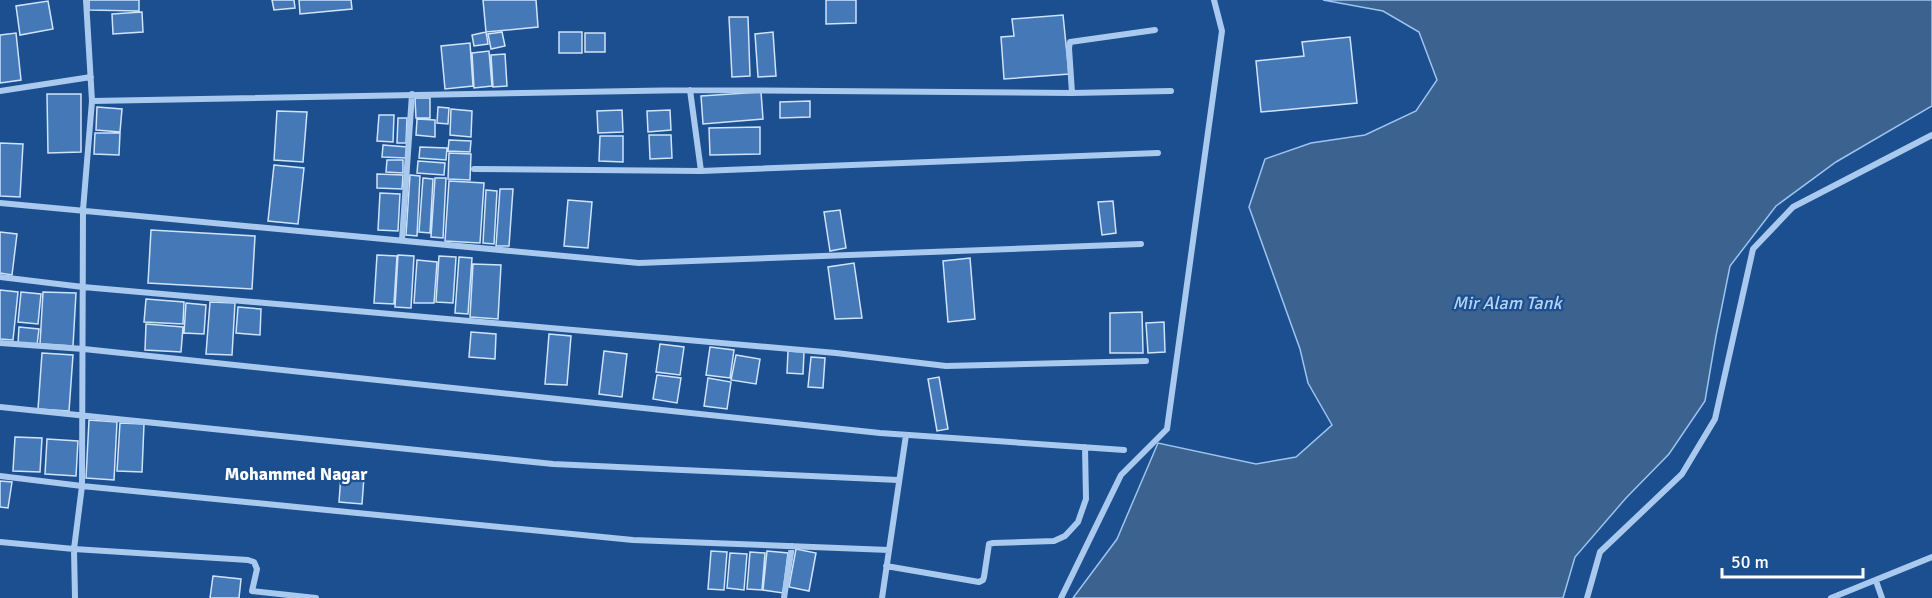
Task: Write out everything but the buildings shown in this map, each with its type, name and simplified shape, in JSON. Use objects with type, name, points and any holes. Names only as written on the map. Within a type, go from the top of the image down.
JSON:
[{"type":"street","points":[[75,598],[74,549],[82,486],[83,210],[92,101],[86,0]]},
{"type":"street","points":[[1061,598],[1121,475],[1167,429],[1222,31],[1214,0]]},
{"type":"street","points":[[1072,93],[1070,42],[1155,30]]},
{"type":"street","points":[[0,91],[91,77]]},
{"type":"street","points":[[92,101],[690,90],[1072,93],[1171,91]]},
{"type":"street","points":[[690,90],[702,171]]},
{"type":"street","points":[[402,240],[412,94]]},
{"type":"street","points":[[1587,598],[1600,552],[1682,474],[1715,419],[1753,249],[1793,207],[1932,135]]},
{"type":"street","points":[[474,169],[702,171],[1158,153]]},
{"type":"street","points":[[0,203],[639,263],[1141,244]]},
{"type":"street","points":[[0,277],[83,287],[836,353],[946,366],[1146,361]]},
{"type":"street","points":[[0,343],[906,435],[1124,450]]},
{"type":"street","points":[[0,407],[553,464],[898,480]]},
{"type":"street","points":[[882,598],[906,435]]},
{"type":"street","points":[[886,566],[979,582],[984,577],[989,544],[1054,541],[1065,536],[1078,522],[1086,499],[1086,447]]},
{"type":"street","points":[[0,476],[633,540],[889,550]]},
{"type":"street","points":[[0,542],[248,560],[254,562],[257,569],[252,595],[316,598]]},
{"type":"street","points":[[784,598],[792,546]]},
{"type":"street","points":[[1831,598],[1932,558]]},
{"type":"street","points":[[1876,581],[1882,598]]},
{"type":"water","name":"Mir Alam Tank","points":[[1323,0],[1932,0],[1932,106],[1836,162],[1776,206],[1730,266],[1705,401],[1669,454],[1626,498],[1575,557],[1563,598],[1073,598],[1117,539],[1158,443],[1256,464],[1296,457],[1332,425],[1308,383],[1300,349],[1249,207],[1265,159],[1311,143],[1365,135],[1416,111],[1437,80],[1419,32],[1383,11]]},
{"type":"district","name":"Mohammed Nagar","points":[[296,474]]}]
